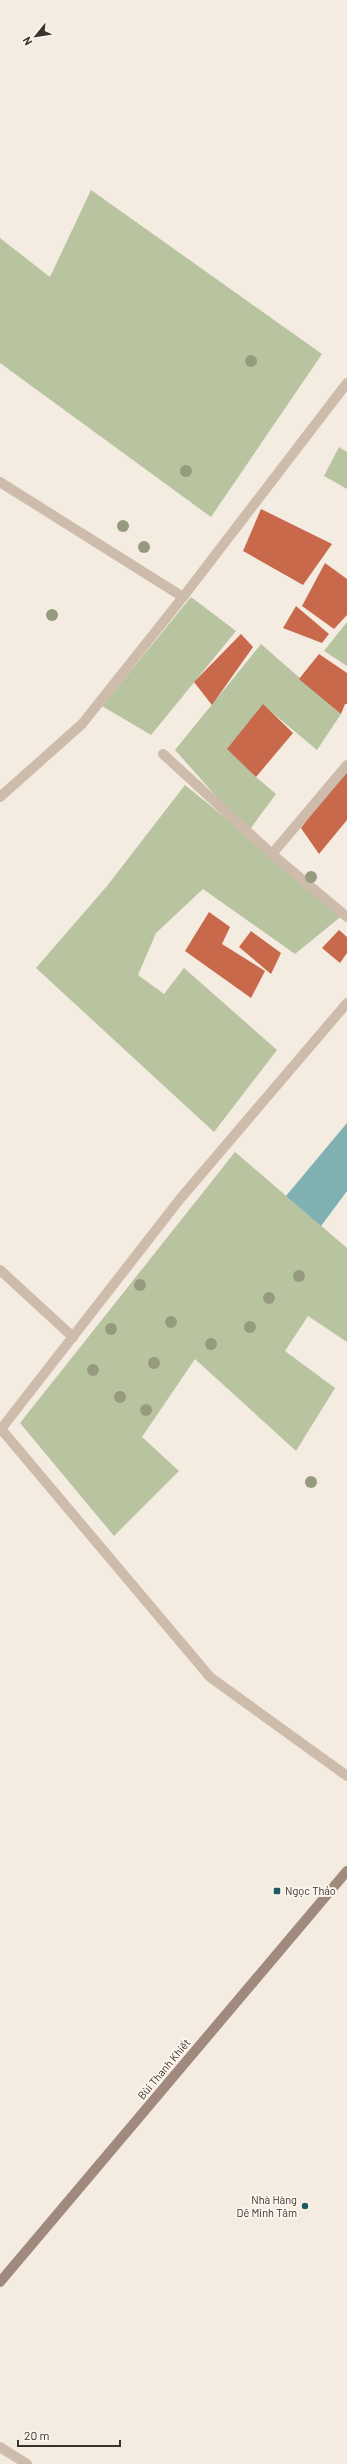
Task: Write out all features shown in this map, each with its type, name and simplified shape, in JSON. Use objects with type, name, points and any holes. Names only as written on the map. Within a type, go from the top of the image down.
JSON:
[{"type":"main road","name":"Bùi Thanh Khiết","points":[[0,2282],[347,1871]]},
{"type":"street","points":[[0,797],[82,724],[183,597],[347,383]]},
{"type":"street","points":[[0,482],[183,597]]},
{"type":"street","points":[[163,754],[272,854],[347,917]]},
{"type":"street","points":[[272,854],[347,765]]},
{"type":"street","points":[[347,1003],[180,1199],[1,1430],[210,1677],[347,1776]]},
{"type":"street","points":[[0,1270],[73,1336]]},
{"type":"street","points":[[0,2447],[27,2464]]},
{"type":"green space","points":[[91,190],[322,354],[211,517],[0,363],[0,238],[50,277]]},
{"type":"green space","points":[[339,447],[347,452],[347,489],[324,476]]},
{"type":"green space","points":[[191,597],[236,631],[151,735],[102,706]]},
{"type":"green space","points":[[347,622],[347,666],[324,651]]},
{"type":"green space","points":[[261,644],[341,714],[317,750],[263,705],[256,777],[276,794],[248,832],[175,750]]},
{"type":"green space","points":[[185,785],[344,914],[295,954],[203,889],[156,933],[138,975],[164,994],[184,968],[277,1050],[214,1132],[36,968],[107,886]]},
{"type":"green space","points":[[235,1152],[347,1248],[347,1342],[308,1316],[285,1351],[335,1388],[296,1451],[195,1359],[142,1437],[179,1471],[114,1536],[20,1423]]},
{"type":"water","points":[[347,1123],[347,1191],[321,1226],[286,1196]]},
{"type":"building","points":[[261,509],[332,544],[303,585],[243,551]]},
{"type":"building","points":[[325,563],[347,579],[347,615],[334,629],[302,606]]},
{"type":"building","points":[[296,606],[329,634],[322,643],[283,628]]},
{"type":"building","points":[[241,634],[253,647],[212,705],[194,682]]},
{"type":"building","points":[[319,654],[347,673],[347,704],[345,704],[341,714],[299,679]]},
{"type":"building","points":[[263,704],[293,733],[256,777],[227,749]]},
{"type":"building","points":[[344,769],[347,771],[347,820],[319,854],[301,828]]},
{"type":"building","points":[[209,912],[230,927],[222,944],[265,971],[251,998],[185,951]]},
{"type":"building","points":[[339,930],[347,937],[347,953],[340,963],[322,948]]},
{"type":"building","points":[[251,931],[281,953],[271,974],[239,947]]},
{"type":"place","name":"Ngọc Thảo","points":[[277,1891]]},
{"type":"place","name":"Nhà Hàng Dê Minh Tâm","points":[[305,2206]]}]
